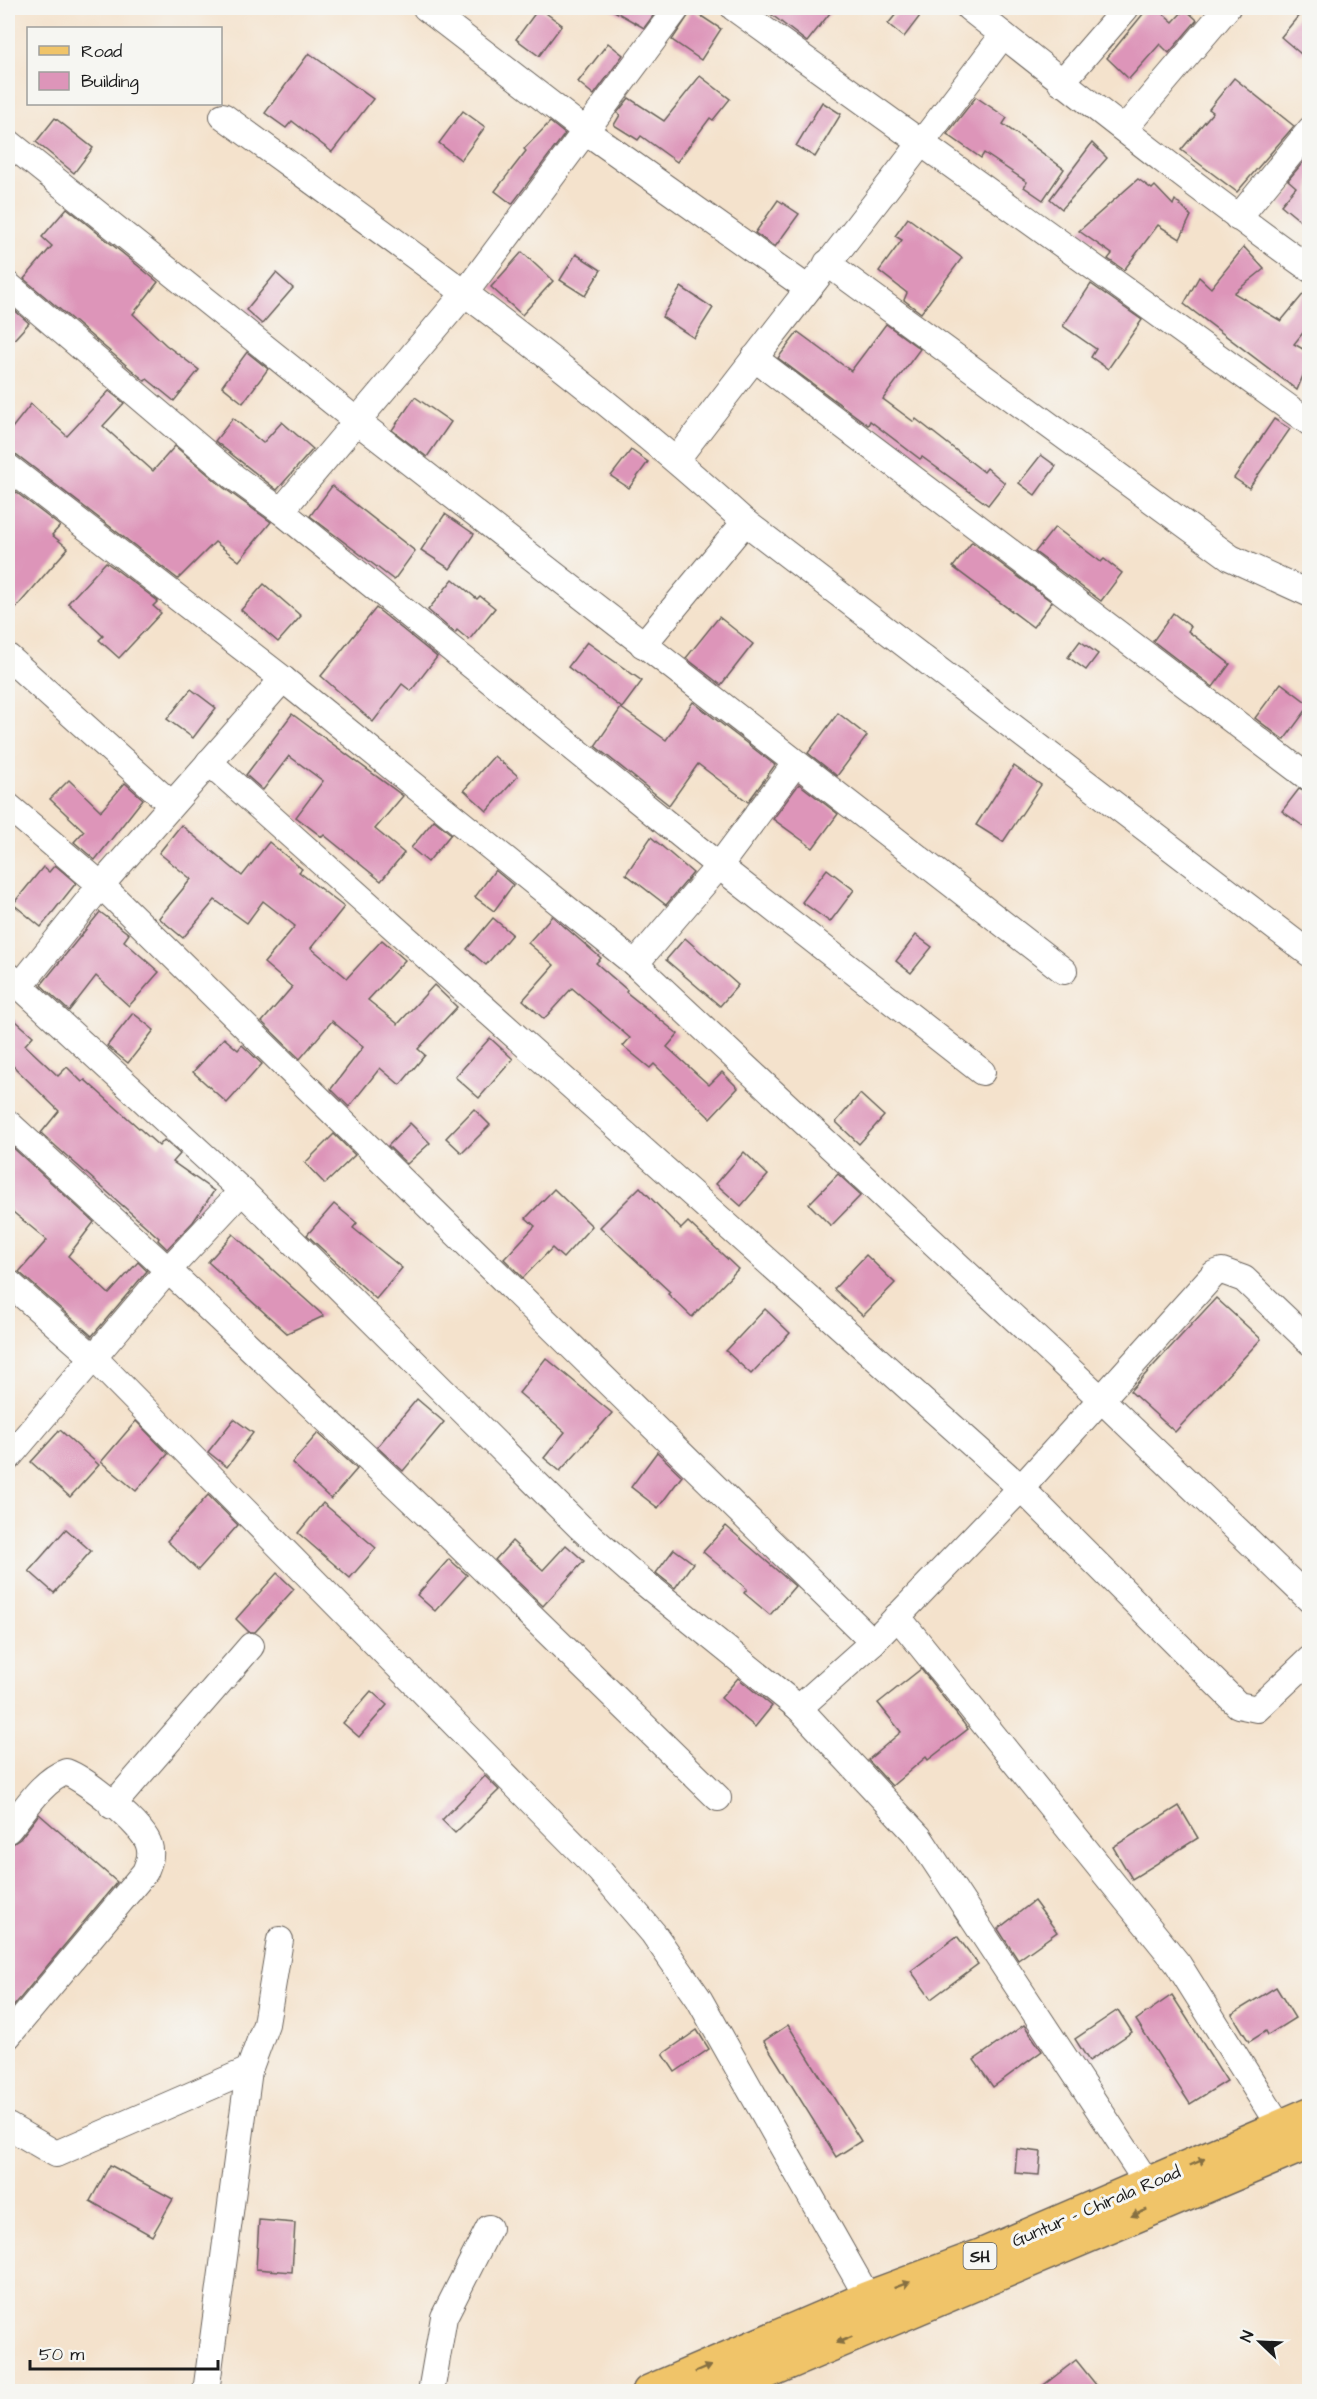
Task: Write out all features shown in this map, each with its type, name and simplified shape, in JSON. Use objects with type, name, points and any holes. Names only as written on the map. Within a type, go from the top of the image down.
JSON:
[{"type":"main road","name":"Guntur - Chirala Road","points":[[649,2391],[868,2298],[983,2255],[1310,2114]]},
{"type":"main road","name":"Guntur - Chirala Road","points":[[719,2391],[1310,2142]]},
{"type":"street","points":[[426,8],[587,132],[807,288]]},
{"type":"street","points":[[281,511],[465,293],[677,8]]},
{"type":"street","points":[[734,8],[1310,423]]},
{"type":"street","points":[[969,8],[1061,83],[1238,218],[1310,269]]},
{"type":"street","points":[[1061,83],[1126,8]]},
{"type":"street","points":[[1124,129],[1227,8]]},
{"type":"street","points":[[677,459],[807,288],[922,144],[1003,35]]},
{"type":"street","points":[[223,116],[465,293],[677,459],[745,522],[1310,954]]},
{"type":"street","points":[[1238,218],[1310,130]]},
{"type":"street","points":[[8,142],[358,422],[1064,971]]},
{"type":"street","points":[[827,263],[1231,558],[1310,594]]},
{"type":"street","points":[[8,285],[234,477],[281,511],[719,866],[982,1072]]},
{"type":"street","points":[[754,358],[1310,779]]},
{"type":"street","points":[[8,467],[283,679],[635,964],[1101,1399],[1310,1600]]},
{"type":"street","points":[[643,645],[745,522]]},
{"type":"street","points":[[8,657],[171,804]]},
{"type":"street","points":[[283,679],[14,981],[242,1191],[580,1527],[631,1572],[798,1708],[919,1837],[1148,2184]]},
{"type":"street","points":[[209,762],[1021,1488],[1238,1705],[1257,1709],[1310,1659]]},
{"type":"street","points":[[635,964],[719,866],[795,764]]},
{"type":"street","points":[[8,806],[101,885],[873,1642]]},
{"type":"street","points":[[9,1127],[168,1270],[436,1523],[718,1798]]},
{"type":"street","points":[[8,1458],[168,1270],[242,1191]]},
{"type":"street","points":[[798,1708],[873,1642],[1021,1488],[1205,1281],[1222,1271],[1244,1280],[1310,1342]]},
{"type":"street","points":[[9,1283],[93,1357],[599,1870],[653,1934],[699,1999],[868,2298]]},
{"type":"street","points":[[897,1616],[1178,1964],[1280,2127]]},
{"type":"street","points":[[112,1806],[251,1646]]},
{"type":"street","points":[[8,1830],[47,1784],[56,1776],[66,1772],[77,1776],[141,1831],[149,1842],[151,1855],[145,1872],[8,2036]]},
{"type":"street","points":[[206,2391],[249,2070],[266,2024],[280,1940]]},
{"type":"street","points":[[8,2126],[56,2154],[249,2070]]},
{"type":"street","points":[[431,2391],[444,2317],[489,2228]]},
{"type":"building","points":[[539,8],[562,25],[539,56],[516,39]]},
{"type":"building","points":[[609,8],[659,8],[644,28]]},
{"type":"building","points":[[763,8],[834,8],[807,42]]},
{"type":"building","points":[[901,8],[926,8],[904,37],[888,24]]},
{"type":"building","points":[[1148,8],[1157,8],[1173,22],[1185,9],[1197,20],[1169,53],[1160,44],[1129,79],[1107,58]]},
{"type":"building","points":[[1305,8],[1310,8],[1310,43],[1301,54],[1281,37]]},
{"type":"building","points":[[692,10],[721,29],[701,60],[672,40]]},
{"type":"building","points":[[608,43],[623,55],[594,95],[578,82]]},
{"type":"building","points":[[309,53],[373,99],[332,152],[292,121],[286,128],[265,113]]},
{"type":"building","points":[[700,76],[730,99],[713,120],[710,118],[677,162],[641,136],[638,140],[614,125],[620,115],[617,113],[629,98],[664,121]]},
{"type":"building","points":[[1234,78],[1294,126],[1237,192],[1181,150],[1213,112],[1209,109]]},
{"type":"building","points":[[976,97],[1007,118],[1003,124],[1064,169],[1043,200],[1024,187],[1027,182],[984,153],[981,158],[947,134]]},
{"type":"building","points":[[822,102],[841,114],[815,157],[796,146]]},
{"type":"building","points":[[463,111],[485,127],[461,160],[439,143]]},
{"type":"building","points":[[55,118],[93,148],[74,173],[36,142]]},
{"type":"building","points":[[550,122],[565,134],[512,204],[495,191],[526,151],[524,149]]},
{"type":"building","points":[[1092,143],[1107,158],[1062,209],[1050,199]]},
{"type":"building","points":[[1310,154],[1310,229],[1281,205],[1296,187],[1288,180]]},
{"type":"building","points":[[1138,179],[1152,189],[1155,186],[1173,205],[1175,200],[1191,216],[1180,239],[1158,225],[1124,270],[1108,259],[1112,254],[1079,231]]},
{"type":"building","points":[[778,200],[799,214],[775,247],[755,233]]},
{"type":"building","points":[[67,208],[158,282],[133,314],[166,345],[199,370],[174,401],[147,379],[145,381],[24,279],[52,246],[42,237]]},
{"type":"building","points":[[908,218],[962,258],[921,313],[904,300],[907,293],[879,271],[902,240],[895,236]]},
{"type":"building","points":[[1244,247],[1264,269],[1234,293],[1281,321],[1310,286],[1310,324],[1294,344],[1310,353],[1310,359],[1297,390],[1184,304],[1199,277],[1211,288]]},
{"type":"building","points":[[522,252],[553,281],[522,315],[491,287]]},
{"type":"building","points":[[576,254],[601,270],[585,296],[560,280]]},
{"type":"building","points":[[276,273],[293,288],[262,324],[246,310]]},
{"type":"building","points":[[1091,284],[1142,320],[1108,369],[1091,357],[1096,349],[1063,326]]},
{"type":"building","points":[[681,287],[713,308],[694,338],[662,317]]},
{"type":"building","points":[[12,308],[29,323],[8,346],[8,313]]},
{"type":"building","points":[[886,324],[920,349],[883,399],[914,422],[916,419],[984,472],[987,468],[1005,483],[988,505],[922,457],[920,459],[870,421],[868,425],[778,358],[798,332],[851,371]]},
{"type":"building","points":[[247,352],[268,369],[243,403],[222,386]]},
{"type":"building","points":[[109,391],[124,403],[103,426],[153,471],[175,446],[224,488],[271,522],[239,561],[215,542],[178,579],[17,455],[8,452],[8,433],[31,404],[67,436]]},
{"type":"building","points":[[415,397],[451,422],[427,457],[392,430]]},
{"type":"building","points":[[233,418],[263,443],[282,422],[313,449],[277,490],[215,441]]},
{"type":"building","points":[[1274,419],[1290,429],[1249,488],[1234,478]]},
{"type":"building","points":[[631,450],[648,462],[629,488],[611,476]]},
{"type":"building","points":[[1041,455],[1056,466],[1035,495],[1019,483]]},
{"type":"building","points":[[8,486],[60,526],[52,535],[68,548],[8,617]]},
{"type":"building","points":[[332,486],[415,551],[394,580],[310,516]]},
{"type":"building","points":[[445,514],[474,534],[450,569],[421,550]]},
{"type":"building","points":[[1055,527],[1101,562],[1104,559],[1122,573],[1101,601],[1035,552]]},
{"type":"building","points":[[972,542],[1052,602],[1033,627],[953,567]]},
{"type":"building","points":[[106,562],[158,601],[153,606],[161,613],[119,658],[99,640],[103,636],[68,603]]},
{"type":"building","points":[[453,579],[477,599],[480,596],[495,608],[469,640],[457,630],[455,633],[428,610]]},
{"type":"building","points":[[264,584],[301,616],[278,642],[241,610]]},
{"type":"building","points":[[376,608],[437,657],[411,691],[402,684],[373,722],[321,676]]},
{"type":"building","points":[[1173,613],[1191,627],[1188,631],[1230,664],[1213,687],[1153,641]]},
{"type":"building","points":[[719,617],[753,644],[721,685],[686,658]]},
{"type":"building","points":[[1080,641],[1098,654],[1086,670],[1068,657]]},
{"type":"building","points":[[587,642],[642,681],[622,708],[568,667]]},
{"type":"building","points":[[1281,683],[1310,705],[1284,740],[1255,718]]},
{"type":"building","points":[[191,689],[216,708],[193,738],[167,719]]},
{"type":"building","points":[[693,702],[775,765],[748,802],[698,764],[669,805],[595,746],[621,708],[666,740]]},
{"type":"building","points":[[838,713],[867,736],[837,776],[808,753]]},
{"type":"building","points":[[292,714],[403,796],[375,829],[404,853],[381,881],[324,835],[322,837],[296,817],[323,781],[289,756],[263,790],[246,775]]},
{"type":"building","points":[[494,756],[518,776],[487,811],[464,790]]},
{"type":"building","points":[[1014,766],[1041,785],[1003,842],[976,825]]},
{"type":"building","points":[[69,780],[101,811],[125,783],[143,799],[95,860],[74,842],[84,831],[50,799]]},
{"type":"building","points":[[799,784],[838,814],[813,848],[773,819]]},
{"type":"building","points":[[1299,789],[1310,794],[1310,831],[1282,811]]},
{"type":"building","points":[[434,820],[451,834],[428,862],[411,848]]},
{"type":"building","points":[[181,825],[242,876],[269,842],[302,869],[299,872],[344,907],[311,948],[347,978],[382,940],[405,960],[368,1000],[398,1024],[434,985],[457,1007],[418,1049],[425,1055],[400,1085],[380,1068],[349,1107],[331,1089],[363,1047],[332,1021],[300,1059],[262,1022],[292,987],[264,963],[295,926],[263,901],[247,923],[215,900],[183,938],[159,918],[191,879],[159,853]]},
{"type":"building","points":[[651,837],[693,873],[666,905],[626,874]]},
{"type":"building","points":[[55,865],[76,883],[41,927],[13,904],[43,867],[49,872]]},
{"type":"building","points":[[827,869],[854,890],[830,922],[802,902]]},
{"type":"building","points":[[495,870],[513,885],[494,911],[475,897]]},
{"type":"building","points":[[100,912],[129,934],[124,941],[159,972],[129,1006],[96,976],[69,1011],[41,985]]},
{"type":"building","points":[[552,916],[601,958],[596,963],[627,990],[626,992],[678,1034],[667,1047],[709,1085],[722,1072],[738,1088],[710,1118],[654,1064],[650,1068],[623,1046],[630,1038],[572,988],[544,1019],[523,1000],[554,965],[528,943]]},
{"type":"building","points":[[493,918],[512,934],[486,965],[467,949]]},
{"type":"building","points":[[916,935],[932,947],[911,973],[896,961]]},
{"type":"building","points":[[685,938],[738,985],[720,1006],[666,960]]},
{"type":"building","points":[[133,1013],[154,1030],[128,1063],[107,1046]]},
{"type":"building","points":[[8,1014],[33,1036],[25,1045],[58,1076],[67,1067],[82,1082],[85,1080],[159,1146],[164,1140],[180,1154],[173,1162],[214,1191],[193,1222],[167,1249],[158,1240],[159,1238],[41,1133],[59,1111],[10,1063],[8,1066]]},
{"type":"building","points":[[224,1038],[238,1050],[242,1045],[262,1064],[227,1103],[193,1072]]},
{"type":"building","points":[[490,1038],[513,1059],[479,1098],[455,1077]]},
{"type":"building","points":[[860,1094],[884,1116],[859,1144],[836,1122]]},
{"type":"building","points":[[474,1109],[490,1125],[462,1153],[446,1138]]},
{"type":"building","points":[[410,1123],[430,1143],[407,1164],[388,1146]]},
{"type":"building","points":[[334,1134],[355,1155],[325,1184],[305,1163]]},
{"type":"building","points":[[8,1143],[94,1222],[68,1256],[109,1294],[138,1262],[147,1271],[92,1336],[19,1272],[47,1240],[8,1208]]},
{"type":"building","points":[[744,1152],[768,1175],[741,1206],[716,1184]]},
{"type":"building","points":[[838,1174],[861,1195],[831,1226],[809,1204]]},
{"type":"building","points":[[640,1187],[681,1229],[688,1222],[738,1269],[692,1317],[668,1294],[670,1292],[600,1227]]},
{"type":"building","points":[[554,1189],[592,1226],[563,1258],[552,1248],[523,1278],[504,1259],[535,1226],[526,1218]]},
{"type":"building","points":[[334,1204],[357,1223],[353,1228],[402,1268],[376,1299],[307,1235]]},
{"type":"building","points":[[233,1234],[324,1316],[287,1333],[208,1262]]},
{"type":"building","points":[[866,1255],[895,1283],[863,1316],[834,1289]]},
{"type":"building","points":[[1216,1298],[1261,1339],[1175,1432],[1130,1391]]},
{"type":"building","points":[[765,1309],[790,1333],[751,1374],[726,1351]]},
{"type":"building","points":[[546,1358],[612,1413],[560,1471],[544,1458],[565,1432],[519,1393]]},
{"type":"building","points":[[417,1399],[444,1422],[403,1471],[377,1447]]},
{"type":"building","points":[[234,1419],[253,1433],[227,1467],[208,1452]]},
{"type":"building","points":[[136,1421],[168,1454],[136,1491],[101,1462]]},
{"type":"building","points":[[60,1430],[99,1465],[70,1497],[31,1462]]},
{"type":"building","points":[[318,1433],[357,1469],[331,1499],[292,1463]]},
{"type":"building","points":[[657,1452],[682,1476],[658,1508],[631,1487]]},
{"type":"building","points":[[208,1495],[238,1525],[198,1570],[167,1541]]},
{"type":"building","points":[[323,1503],[376,1548],[350,1578],[298,1533]]},
{"type":"building","points":[[726,1526],[795,1586],[770,1615],[744,1593],[747,1589],[703,1552]]},
{"type":"building","points":[[66,1529],[91,1551],[54,1593],[29,1571]]},
{"type":"building","points":[[512,1541],[543,1570],[566,1545],[584,1561],[543,1606],[495,1560]]},
{"type":"building","points":[[674,1549],[693,1563],[675,1588],[656,1573]]},
{"type":"building","points":[[449,1559],[467,1575],[435,1611],[417,1595]]},
{"type":"building","points":[[277,1573],[294,1589],[255,1632],[249,1632],[236,1619]]},
{"type":"building","points":[[921,1669],[968,1729],[928,1760],[926,1757],[892,1786],[868,1760],[901,1732],[878,1703]]},
{"type":"building","points":[[738,1678],[772,1706],[755,1727],[721,1698]]},
{"type":"building","points":[[371,1691],[387,1705],[359,1737],[343,1723]]},
{"type":"building","points":[[485,1776],[499,1790],[455,1833],[442,1820]]},
{"type":"building","points":[[1179,1806],[1198,1838],[1132,1879],[1113,1847]]},
{"type":"building","points":[[39,1814],[117,1882],[8,2013],[8,1847],[20,1839]]},
{"type":"building","points":[[1034,1901],[1057,1932],[1018,1960],[998,1929]]},
{"type":"building","points":[[957,1936],[978,1964],[931,1999],[911,1971]]},
{"type":"building","points":[[1276,1987],[1295,2018],[1268,2035],[1266,2031],[1249,2042],[1232,2014]]},
{"type":"building","points":[[1172,1995],[1227,2081],[1190,2104],[1136,2020]]},
{"type":"building","points":[[1118,2010],[1132,2032],[1089,2061],[1075,2039]]},
{"type":"building","points":[[788,2025],[861,2141],[836,2157],[764,2041]]},
{"type":"building","points":[[1024,2025],[1042,2051],[993,2087],[974,2060]]},
{"type":"building","points":[[697,2030],[709,2049],[675,2072],[663,2054]]},
{"type":"building","points":[[1017,2149],[1041,2152],[1039,2175],[1015,2173]]},
{"type":"building","points":[[110,2165],[173,2199],[152,2236],[90,2201]]},
{"type":"building","points":[[259,2220],[295,2223],[292,2272],[256,2269]]},
{"type":"building","points":[[1076,2360],[1101,2391],[1036,2391]]}]
